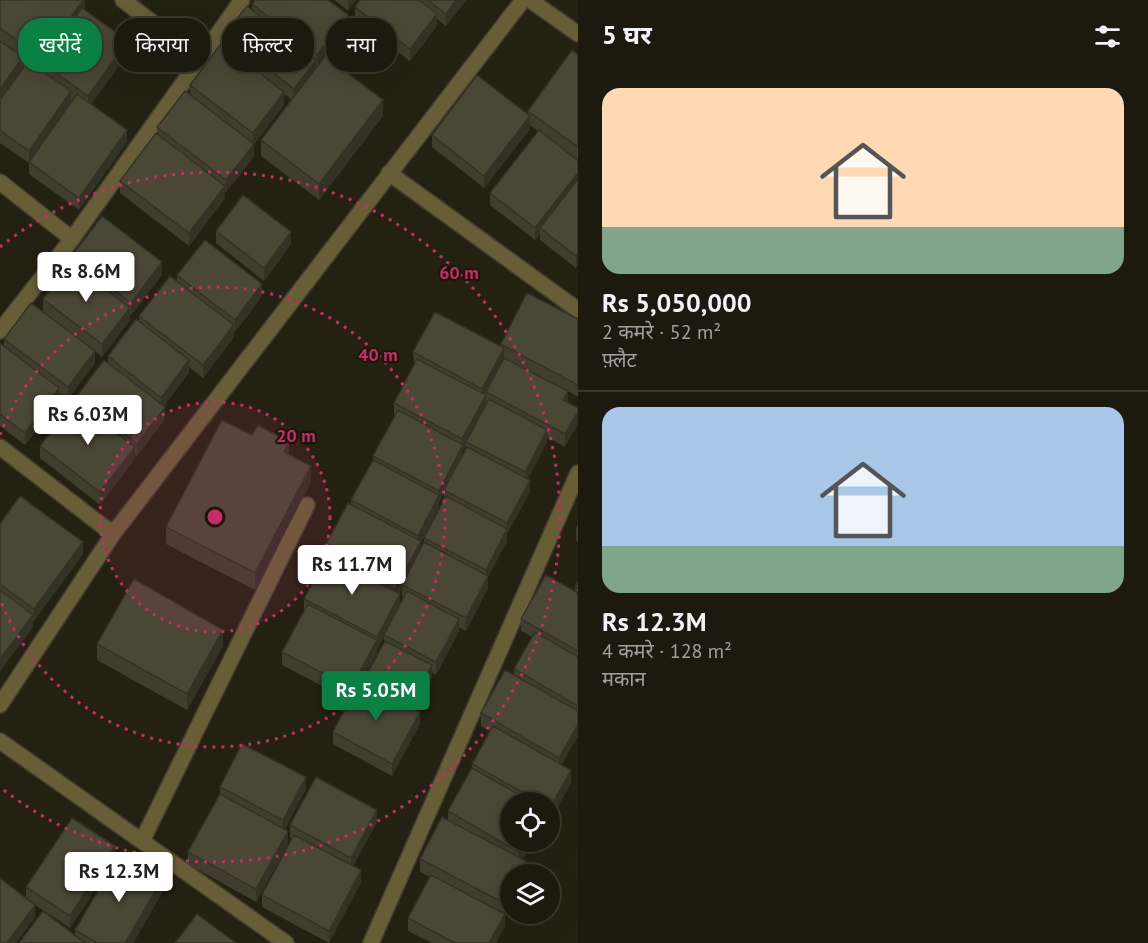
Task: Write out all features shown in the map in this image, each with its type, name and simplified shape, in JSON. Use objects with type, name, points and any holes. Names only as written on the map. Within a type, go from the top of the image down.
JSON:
[{"type":"street","points":[[123,0],[146,18]]},
{"type":"street","points":[[210,45],[243,0]]},
{"type":"street","points":[[0,705],[113,534],[523,0]]},
{"type":"street","points":[[530,0],[578,34]]},
{"type":"street","points":[[0,331],[72,240],[191,72]]},
{"type":"street","points":[[389,173],[578,310]]},
{"type":"street","points":[[0,182],[72,240]]},
{"type":"street","points":[[0,447],[113,534]]},
{"type":"street","points":[[371,943],[578,473]]},
{"type":"street","points":[[142,842],[307,505]]},
{"type":"street","points":[[0,741],[286,943]]},
{"type":"building","points":[[0,0],[83,0],[70,18],[18,18],[18,41],[0,28]]},
{"type":"building","points":[[255,0],[328,0],[348,15],[346,18],[326,18],[326,43],[317,55],[314,53],[314,18],[270,18],[252,4]]},
{"type":"building","points":[[360,0],[419,0],[437,14],[410,49],[397,39],[397,18],[369,18],[355,7]]},
{"type":"building","points":[[428,0],[456,0],[446,14]]},
{"type":"building","points":[[247,6],[262,18],[237,18]]},
{"type":"building","points":[[82,8],[96,18],[75,18]]},
{"type":"building","points":[[102,22],[114,31],[114,60],[88,96],[55,72],[102,72]]},
{"type":"building","points":[[0,41],[18,54],[18,64],[0,89]]},
{"type":"building","points":[[221,44],[222,72],[258,72],[284,92],[253,133],[190,85],[200,72],[210,72],[210,59]]},
{"type":"building","points":[[572,50],[578,55],[578,147],[528,111]]},
{"type":"building","points":[[325,56],[326,72],[346,72],[383,100],[319,184],[261,140]]},
{"type":"building","points":[[20,72],[44,72],[71,91],[29,151],[0,130],[0,100]]},
{"type":"building","points":[[272,72],[307,72],[294,89]]},
{"type":"building","points":[[477,75],[530,116],[484,176],[432,135]]},
{"type":"building","points":[[185,91],[254,144],[226,180],[157,127]]},
{"type":"building","points":[[77,94],[127,130],[79,198],[29,162]]},
{"type":"building","points":[[539,130],[578,161],[578,173],[535,228],[490,193]]},
{"type":"building","points":[[156,133],[225,186],[189,233],[120,181]]},
{"type":"building","points":[[578,179],[578,253],[576,256],[540,228]]},
{"type":"building","points":[[243,195],[291,232],[264,268],[216,231]]},
{"type":"building","points":[[102,216],[162,262],[131,303],[71,257]]},
{"type":"building","points":[[205,240],[262,284],[235,320],[177,275]]},
{"type":"building","points":[[71,262],[130,308],[102,344],[43,299]]},
{"type":"building","points":[[170,276],[234,325],[203,365],[139,316]]},
{"type":"building","points":[[527,293],[578,319],[578,385],[501,344]]},
{"type":"building","points":[[31,303],[95,351],[68,387],[4,339]]},
{"type":"building","points":[[435,312],[504,348],[482,389],[413,352]]},
{"type":"building","points":[[136,319],[189,360],[161,398],[108,356]]},
{"type":"building","points":[[0,343],[59,388],[25,433],[0,414]]},
{"type":"building","points":[[504,358],[568,391],[563,400],[578,408],[578,412],[565,434],[486,392]]},
{"type":"building","points":[[417,359],[486,395],[462,439],[394,403]]},
{"type":"building","points":[[104,360],[165,407],[137,444],[76,397]]},
{"type":"building","points":[[489,399],[547,430],[525,472],[466,442]]},
{"type":"building","points":[[75,401],[135,447],[100,492],[40,446]]},
{"type":"building","points":[[398,410],[463,445],[439,491],[373,456]]},
{"type":"building","points":[[222,420],[252,435],[258,425],[289,442],[284,452],[311,466],[255,573],[166,527]]},
{"type":"building","points":[[467,447],[530,480],[507,523],[444,490]]},
{"type":"building","points":[[373,460],[439,495],[418,536],[351,500]]},
{"type":"building","points":[[20,496],[83,542],[34,609],[0,584],[0,524]]},
{"type":"building","points":[[446,496],[507,529],[486,570],[424,538]]},
{"type":"building","points":[[348,503],[421,541],[395,589],[323,550]]},
{"type":"building","points":[[424,542],[488,576],[466,618],[402,585]]},
{"type":"building","points":[[327,555],[400,594],[377,637],[304,599]]},
{"type":"building","points":[[546,575],[578,593],[578,651],[521,619]]},
{"type":"building","points":[[134,579],[223,630],[187,694],[97,644]]},
{"type":"building","points":[[0,590],[33,615],[0,659]]},
{"type":"building","points":[[407,591],[459,619],[436,662],[384,635]]},
{"type":"building","points":[[308,604],[377,640],[351,688],[282,652]]},
{"type":"building","points":[[535,632],[578,657],[578,706],[514,669]]},
{"type":"building","points":[[385,641],[432,665],[412,703],[365,678]]},
{"type":"building","points":[[505,670],[578,711],[578,724],[559,758],[481,713]]},
{"type":"building","points":[[360,680],[420,712],[392,764],[333,732]]},
{"type":"building","points":[[493,726],[571,770],[559,792],[522,792],[472,764]]},
{"type":"building","points":[[242,744],[306,777],[283,820],[220,787]]},
{"type":"building","points":[[472,768],[514,792],[500,792],[500,841],[448,811]]},
{"type":"building","points":[[316,777],[377,810],[351,858],[290,825]]},
{"type":"building","points":[[220,794],[288,831],[256,889],[188,852]]},
{"type":"building","points":[[442,817],[500,847],[500,852],[509,852],[526,861],[524,864],[500,864],[500,901],[420,859]]},
{"type":"building","points":[[72,818],[115,846],[70,916],[26,887]]},
{"type":"building","points":[[294,835],[361,870],[329,931],[262,895]]},
{"type":"building","points":[[119,855],[162,880],[125,943],[97,943],[75,930]]},
{"type":"building","points":[[431,875],[500,911],[500,923],[489,943],[455,943],[408,918]]},
{"type":"building","points":[[0,878],[35,905],[7,943],[0,943]]},
{"type":"building","points":[[43,911],[85,943],[19,943]]},
{"type":"building","points":[[197,914],[236,943],[175,943]]}]
